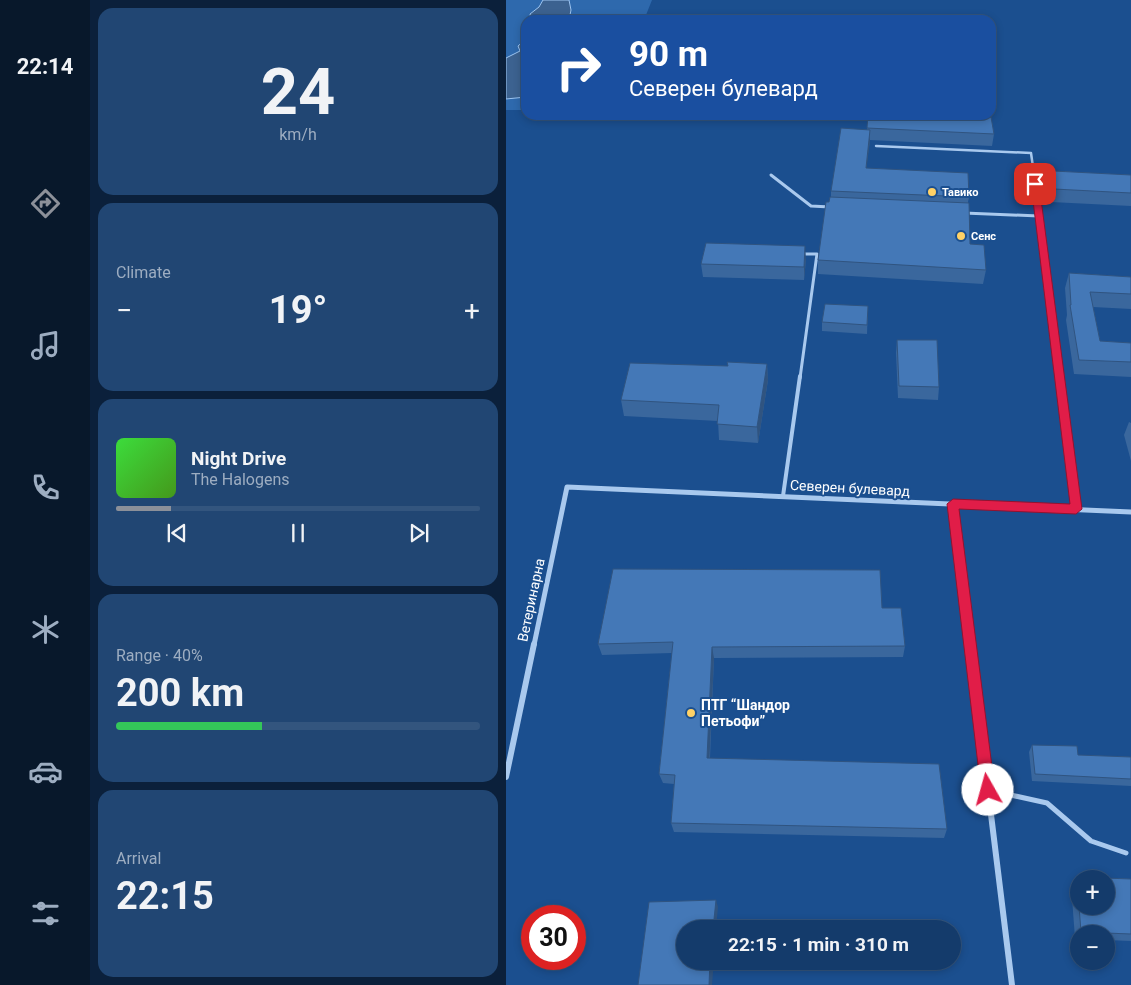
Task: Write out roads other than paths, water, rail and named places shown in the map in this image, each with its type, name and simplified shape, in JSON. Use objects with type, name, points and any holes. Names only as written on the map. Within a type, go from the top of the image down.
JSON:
[{"type":"street","name":"Северен булевард","points":[[567,487],[1131,512]]},
{"type":"street","name":"Ветеринарна","points":[[506,777],[567,487]]},
{"type":"street","points":[[953,504],[1012,985]]},
{"type":"lane","points":[[876,146],[1031,153],[1076,509]]},
{"type":"lane","points":[[771,175],[811,206],[831,207]]},
{"type":"lane","points":[[960,212],[1039,216]]},
{"type":"lane","points":[[783,496],[817,254],[799,254]]},
{"type":"lane","points":[[988,790],[1047,803],[1091,841],[1126,853]]},
{"type":"place","name":"Тавико","points":[[932,192]]},
{"type":"place","name":"Сенс","points":[[961,236]]},
{"type":"place","name":"ПТГ “Шандор Петьофи”","points":[[691,713]]}]
